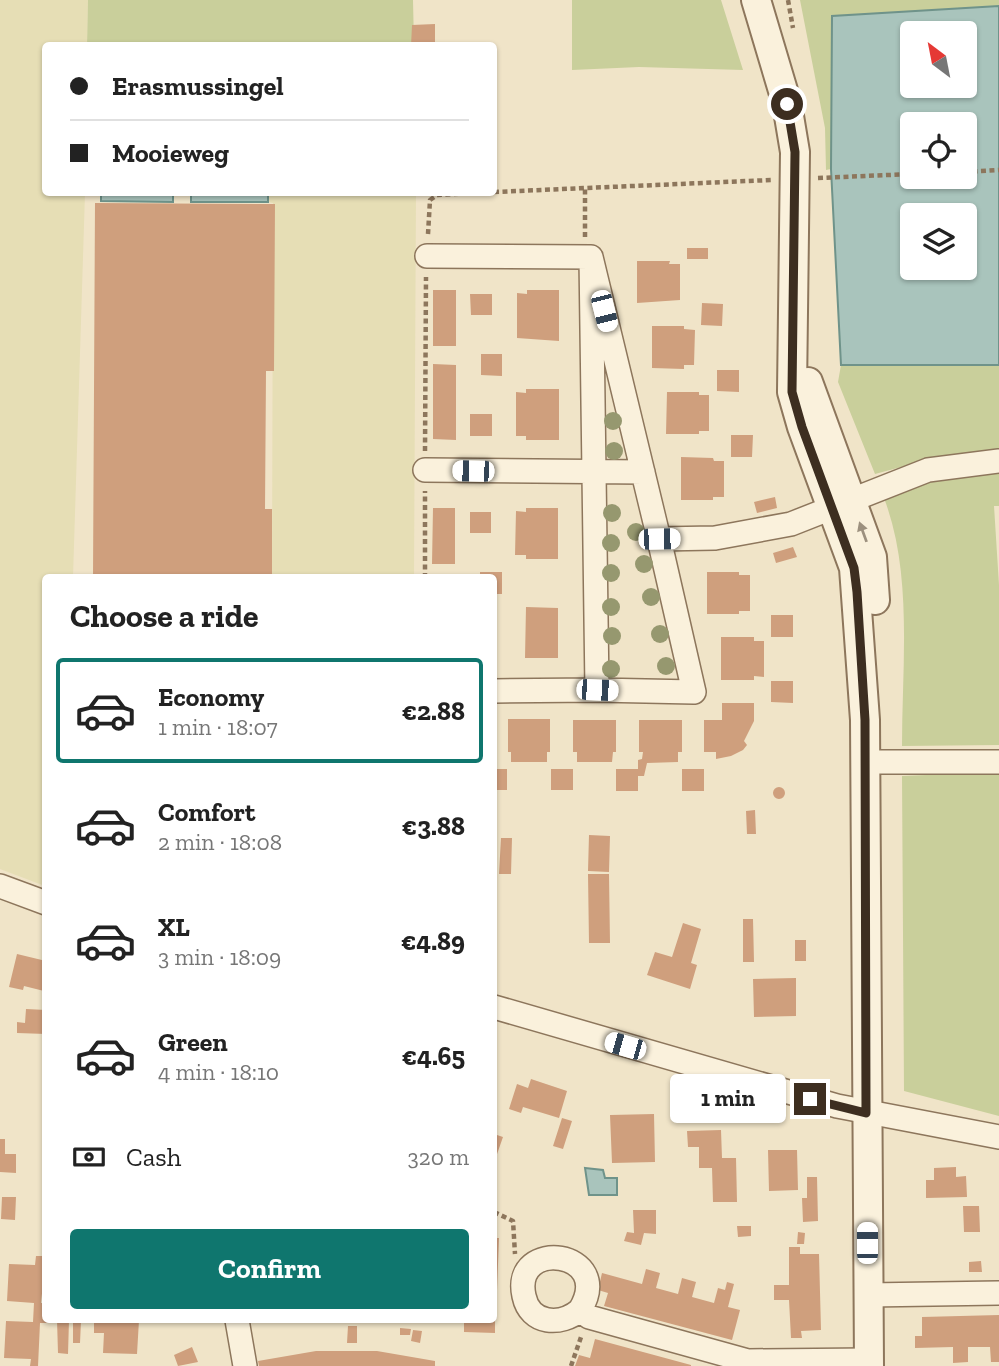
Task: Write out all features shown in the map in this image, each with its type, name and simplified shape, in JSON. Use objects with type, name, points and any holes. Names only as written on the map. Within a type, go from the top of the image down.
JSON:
[{"type":"street","points":[[584,1313],[586,1280],[575,1263],[566,1258],[545,1258],[528,1270],[524,1280],[525,1301],[539,1318],[561,1321],[584,1313],[748,1361],[869,1363],[865,720],[854,568],[842,503],[802,427],[792,392],[795,152],[787,104],[756,0]]},
{"type":"street","points":[[427,256],[588,257]]},
{"type":"street","points":[[497,691],[694,692],[643,472],[588,257]]},
{"type":"street","points":[[588,257],[597,690]]},
{"type":"street","points":[[659,539],[715,538],[791,524],[928,470],[999,461]]},
{"type":"street","points":[[425,470],[643,472]]},
{"type":"street","points":[[865,762],[999,762]]},
{"type":"street","points":[[0,886],[42,902]]},
{"type":"street","points":[[497,1008],[866,1113],[999,1137]]},
{"type":"street","points":[[868,1295],[999,1293]]},
{"type":"street","points":[[238,1323],[245,1366]]},
{"type":"path","points":[[977,171],[999,170]]},
{"type":"path","points":[[817,178],[900,175]]},
{"type":"path","points":[[497,192],[776,180]]},
{"type":"path","points":[[585,189],[588,257]]},
{"type":"path","points":[[425,574],[427,256],[430,200],[436,196]]},
{"type":"path","points":[[497,1213],[513,1221],[516,1262],[524,1280]]},
{"type":"path","points":[[571,1366],[584,1313]]},
{"type":"shaded area","points":[[0,0],[88,0],[87,42],[42,42],[42,196],[85,196],[73,574],[42,574],[42,885],[0,869]]},
{"type":"shaded area","points":[[268,196],[416,196],[414,574],[272,574],[273,203],[268,202]]},
{"type":"green space","points":[[88,0],[413,0],[414,42],[87,42]]},
{"type":"green space","points":[[572,0],[721,0],[743,70],[639,67],[572,70]]},
{"type":"green space","points":[[800,0],[999,0],[999,6],[832,16],[831,169],[826,170],[825,128]]},
{"type":"green space","points":[[841,365],[999,365],[999,452],[916,463],[875,474],[838,382]]},
{"type":"green space","points":[[999,470],[999,506],[994,506],[999,585],[999,745],[902,746],[902,589],[899,557],[884,498],[929,479]]},
{"type":"green space","points":[[999,772],[999,1116],[904,1091],[902,776]]},
{"type":"water","points":[[999,6],[999,365],[841,365],[831,169],[832,16]]},
{"type":"water","points":[[101,196],[173,196],[173,202],[101,201]]},
{"type":"water","points":[[191,196],[268,196],[268,202],[191,202]]},
{"type":"water","points":[[585,1168],[603,1170],[605,1178],[617,1178],[617,1195],[589,1195]]},
{"type":"building","points":[[435,24],[435,42],[411,42],[412,25]]},
{"type":"building","points":[[95,203],[275,204],[274,371],[266,371],[265,509],[272,509],[272,574],[93,574]]},
{"type":"building","points":[[687,248],[708,248],[708,259],[687,259]]},
{"type":"building","points":[[637,261],[670,261],[669,264],[680,264],[680,300],[637,303]]},
{"type":"building","points":[[433,290],[456,290],[456,346],[433,346]]},
{"type":"building","points":[[527,290],[559,290],[559,341],[517,338],[517,293],[527,294]]},
{"type":"building","points":[[470,294],[492,294],[492,315],[471,315]]},
{"type":"building","points":[[702,303],[723,304],[722,326],[701,325]]},
{"type":"building","points":[[652,326],[684,326],[684,329],[695,330],[694,365],[684,365],[684,369],[652,368]]},
{"type":"building","points":[[481,354],[502,354],[502,376],[481,375]]},
{"type":"building","points":[[433,364],[456,365],[456,440],[433,439]]},
{"type":"building","points":[[717,370],[739,370],[739,392],[717,391]]},
{"type":"building","points":[[526,389],[559,389],[559,440],[526,440],[526,436],[516,436],[516,392],[526,393]]},
{"type":"building","points":[[667,392],[699,392],[699,395],[709,395],[709,431],[699,431],[699,434],[666,434]]},
{"type":"building","points":[[470,414],[492,414],[492,436],[470,436]]},
{"type":"building","points":[[731,435],[753,435],[752,457],[731,457]]},
{"type":"building","points":[[681,457],[724,461],[724,497],[713,497],[713,500],[681,500]]},
{"type":"building","points":[[775,497],[777,508],[757,513],[754,502]]},
{"type":"building","points":[[433,508],[455,508],[455,564],[432,564]]},
{"type":"building","points":[[526,508],[558,508],[558,559],[526,559],[526,555],[515,555],[516,511],[526,512]]},
{"type":"building","points":[[470,512],[491,512],[491,533],[470,533]]},
{"type":"building","points":[[793,547],[797,557],[776,563],[773,553]]},
{"type":"building","points":[[502,572],[502,594],[497,594],[497,574],[480,574]]},
{"type":"building","points":[[707,572],[739,572],[739,575],[750,575],[750,611],[739,611],[739,614],[707,614]]},
{"type":"building","points":[[526,607],[558,608],[558,658],[525,658]]},
{"type":"building","points":[[771,615],[793,615],[793,637],[771,637]]},
{"type":"building","points":[[721,637],[754,637],[754,641],[764,641],[764,677],[754,676],[754,680],[721,680]]},
{"type":"building","points":[[771,681],[793,681],[793,703],[771,702]]},
{"type":"building","points":[[722,703],[754,703],[754,721],[744,741],[747,745],[743,750],[716,759],[716,752],[704,752],[704,720],[722,720]]},
{"type":"building","points":[[508,719],[550,719],[550,752],[547,752],[547,762],[511,762],[511,752],[508,752]]},
{"type":"building","points":[[573,720],[616,720],[616,752],[613,752],[612,762],[577,762],[577,752],[573,752]]},
{"type":"building","points":[[639,720],[682,720],[682,752],[678,752],[678,762],[647,763],[644,776],[638,776],[638,791],[616,791],[616,769],[638,769],[638,760],[642,759],[643,752],[639,752]]},
{"type":"building","points":[[497,769],[507,769],[507,790],[497,790]]},
{"type":"building","points":[[551,769],[573,769],[573,790],[551,790]]},
{"type":"building","points":[[682,769],[704,769],[704,791],[682,791]]},
{"type":"building","points":[[779,787],[785,793],[779,799],[773,793]]},
{"type":"building","points":[[755,810],[756,834],[747,834],[746,811]]},
{"type":"building","points":[[589,835],[610,836],[609,872],[588,871]]},
{"type":"building","points":[[501,838],[512,838],[511,874],[499,874]]},
{"type":"building","points":[[588,874],[609,874],[610,943],[589,943]]},
{"type":"building","points":[[743,919],[753,919],[754,962],[743,962]]},
{"type":"building","points":[[683,923],[701,929],[691,963],[697,965],[690,989],[647,975],[655,952],[672,957]]},
{"type":"building","points":[[795,940],[806,940],[806,961],[795,961]]},
{"type":"building","points":[[17,954],[42,960],[42,990],[24,986],[23,990],[9,987]]},
{"type":"building","points":[[796,978],[796,1016],[754,1017],[753,979]]},
{"type":"building","points":[[26,1009],[42,1010],[42,1034],[17,1033],[17,1022],[25,1023]]},
{"type":"building","points":[[531,1079],[567,1091],[559,1118],[523,1107],[521,1113],[509,1109],[517,1084],[528,1088]]},
{"type":"building","points":[[654,1114],[655,1162],[612,1163],[610,1115]]},
{"type":"building","points":[[562,1118],[572,1121],[563,1149],[553,1146]]},
{"type":"building","points":[[721,1130],[722,1158],[736,1158],[737,1202],[713,1202],[712,1168],[699,1168],[699,1147],[688,1147],[687,1131]]},
{"type":"building","points":[[497,1135],[503,1137],[497,1154]]},
{"type":"building","points":[[0,1139],[5,1139],[5,1154],[16,1154],[16,1173],[0,1172]]},
{"type":"building","points":[[768,1150],[797,1150],[798,1190],[769,1191]]},
{"type":"building","points":[[956,1167],[956,1177],[966,1176],[967,1197],[926,1198],[926,1180],[934,1180],[934,1168]]},
{"type":"building","points":[[807,1177],[817,1177],[818,1221],[803,1222],[802,1198],[807,1198]]},
{"type":"building","points":[[2,1197],[16,1197],[15,1220],[1,1219]]},
{"type":"building","points":[[963,1206],[979,1206],[980,1232],[964,1232]]},
{"type":"building","points":[[633,1210],[656,1210],[656,1234],[644,1233],[641,1245],[624,1241],[627,1232],[634,1233]]},
{"type":"building","points":[[737,1226],[751,1226],[751,1236],[738,1237]]},
{"type":"building","points":[[798,1232],[805,1233],[804,1244],[797,1244]]},
{"type":"building","points":[[497,1238],[499,1238],[497,1290]]},
{"type":"building","points":[[789,1247],[800,1247],[800,1254],[819,1254],[821,1330],[801,1331],[802,1338],[791,1338],[789,1300],[774,1300],[774,1285],[789,1285]]},
{"type":"building","points":[[36,1256],[42,1256],[42,1323],[38,1366],[30,1366],[31,1359],[4,1358],[6,1321],[33,1322],[34,1303],[7,1301],[9,1264],[35,1265]]},
{"type":"building","points":[[981,1261],[982,1272],[969,1272],[969,1262]]},
{"type":"building","points":[[646,1269],[660,1273],[656,1288],[678,1294],[682,1278],[696,1282],[692,1297],[714,1303],[718,1288],[725,1290],[727,1282],[734,1284],[728,1307],[740,1310],[732,1340],[604,1306],[608,1293],[598,1290],[602,1273],[642,1284]]},
{"type":"building","points":[[999,1315],[999,1362],[991,1362],[990,1347],[968,1347],[968,1362],[953,1363],[953,1347],[915,1348],[915,1336],[922,1336],[922,1317]]},
{"type":"building","points":[[57,1323],[69,1323],[68,1354],[58,1353]]},
{"type":"building","points":[[73,1323],[81,1323],[80,1343],[73,1343]]},
{"type":"building","points":[[94,1323],[139,1323],[137,1354],[103,1353],[104,1333],[94,1333]]},
{"type":"building","points":[[464,1323],[495,1323],[495,1333],[464,1332]]},
{"type":"building","points":[[348,1326],[357,1326],[357,1343],[347,1343]]},
{"type":"building","points":[[400,1328],[411,1329],[410,1335],[400,1335]]},
{"type":"building","points":[[413,1330],[422,1331],[420,1343],[411,1341]]},
{"type":"building","points":[[595,1339],[691,1366],[575,1366],[579,1355],[590,1358]]},
{"type":"building","points":[[192,1347],[198,1362],[178,1366],[174,1355]]},
{"type":"building","points":[[316,1351],[377,1351],[435,1361],[435,1366],[259,1366],[258,1361]]},
{"type":"route","points":[[787,104],[795,152],[792,392],[802,427],[854,568],[865,720],[866,1113],[810,1099]]}]
